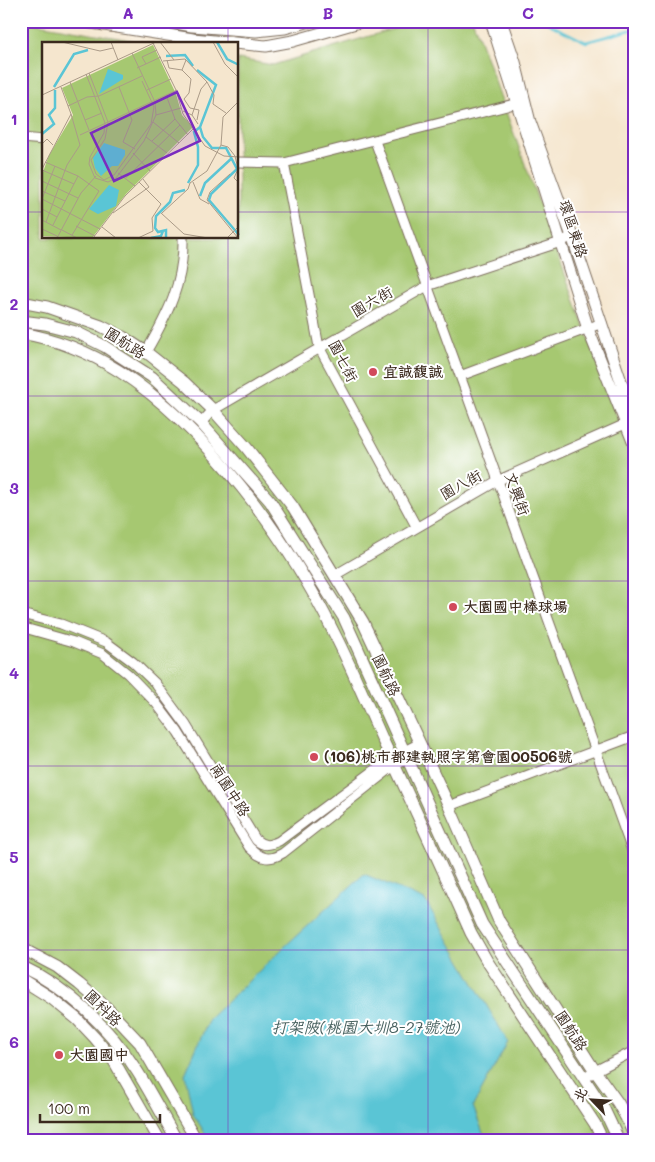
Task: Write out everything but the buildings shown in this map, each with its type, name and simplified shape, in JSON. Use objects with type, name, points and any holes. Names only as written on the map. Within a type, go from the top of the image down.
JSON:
[{"type":"street","points":[[79,21],[207,42]]},
{"type":"street","points":[[164,21],[192,26],[256,31],[285,28],[311,21]]},
{"type":"street","points":[[236,29],[247,21]]},
{"type":"street","points":[[239,44],[266,46],[292,41],[363,21]]},
{"type":"street","name":"環區東路","points":[[490,21],[530,122],[602,323],[631,421],[634,444]]},
{"type":"street","name":"環區東路","points":[[501,21],[521,102],[588,329],[631,421]]},
{"type":"street","points":[[192,26],[192,41]]},
{"type":"street","points":[[239,162],[284,163],[521,102]]},
{"type":"street","points":[[21,138],[42,140]]},
{"type":"street","name":"文興街","points":[[375,141],[634,856]]},
{"type":"street","name":"園七街","points":[[284,163],[319,348],[416,526]]},
{"type":"street","name":"園六街","points":[[201,423],[212,410],[427,286],[561,242],[572,236]]},
{"type":"street","points":[[146,352],[172,304],[183,253],[183,239]]},
{"type":"street","points":[[21,302],[47,307],[101,326],[146,352],[184,382],[212,410],[252,455],[293,506],[363,622],[449,806],[499,921],[618,1103],[634,1136]]},
{"type":"street","name":"園航路","points":[[21,321],[45,324],[76,332],[104,346],[152,377],[201,423],[270,501],[344,618],[482,924],[603,1107],[619,1141]]},
{"type":"street","points":[[460,376],[602,323]]},
{"type":"street","points":[[21,333],[38,336],[76,349],[119,371],[157,400],[218,459],[273,532],[314,596],[333,630],[471,933],[487,961],[595,1124],[603,1141]]},
{"type":"street","name":"園八街","points":[[335,574],[416,526],[498,481],[631,421]]},
{"type":"street","name":"南園中路","points":[[21,614],[61,624],[106,642],[138,667],[169,700],[256,840],[261,844],[269,845],[279,841],[393,762],[422,748]]},
{"type":"street","name":"南園中路","points":[[21,627],[74,642],[103,654],[128,674],[156,703],[178,732],[248,847],[257,855],[265,858],[275,857],[283,853],[393,762]]},
{"type":"street","points":[[449,806],[634,736]]},
{"type":"street","points":[[21,948],[56,967],[79,984],[104,1005],[140,1043],[196,1141]]},
{"type":"street","name":"園科路","points":[[21,966],[52,984],[75,1001],[99,1023],[137,1071],[177,1141]]},
{"type":"street","points":[[21,979],[51,998],[77,1019],[95,1038],[114,1061],[160,1141]]},
{"type":"street","points":[[584,1079],[595,1070],[634,1051]]},
{"type":"green space","points":[[21,21],[142,42],[42,42],[42,239],[239,239],[239,59],[273,65],[420,21],[473,21],[634,464],[634,1141],[21,1141]]},
{"type":"water","name":"打架陂(桃園大圳8-27號池)","points":[[364,874],[425,900],[508,1042],[473,1106],[486,1141],[210,1141],[193,1114],[185,1074],[209,1019]]},
{"type":"waterway","points":[[543,21],[586,42],[634,29]]},
{"type":"place","name":"宜誠馥誠","points":[[373,372]]},
{"type":"place","name":"大園國中棒球場","points":[[453,607]]},
{"type":"place","name":"(106)桃市都建執照字第會園00506號","points":[[314,757]]},
{"type":"place","name":"大園國中","points":[[59,1055]]}]
